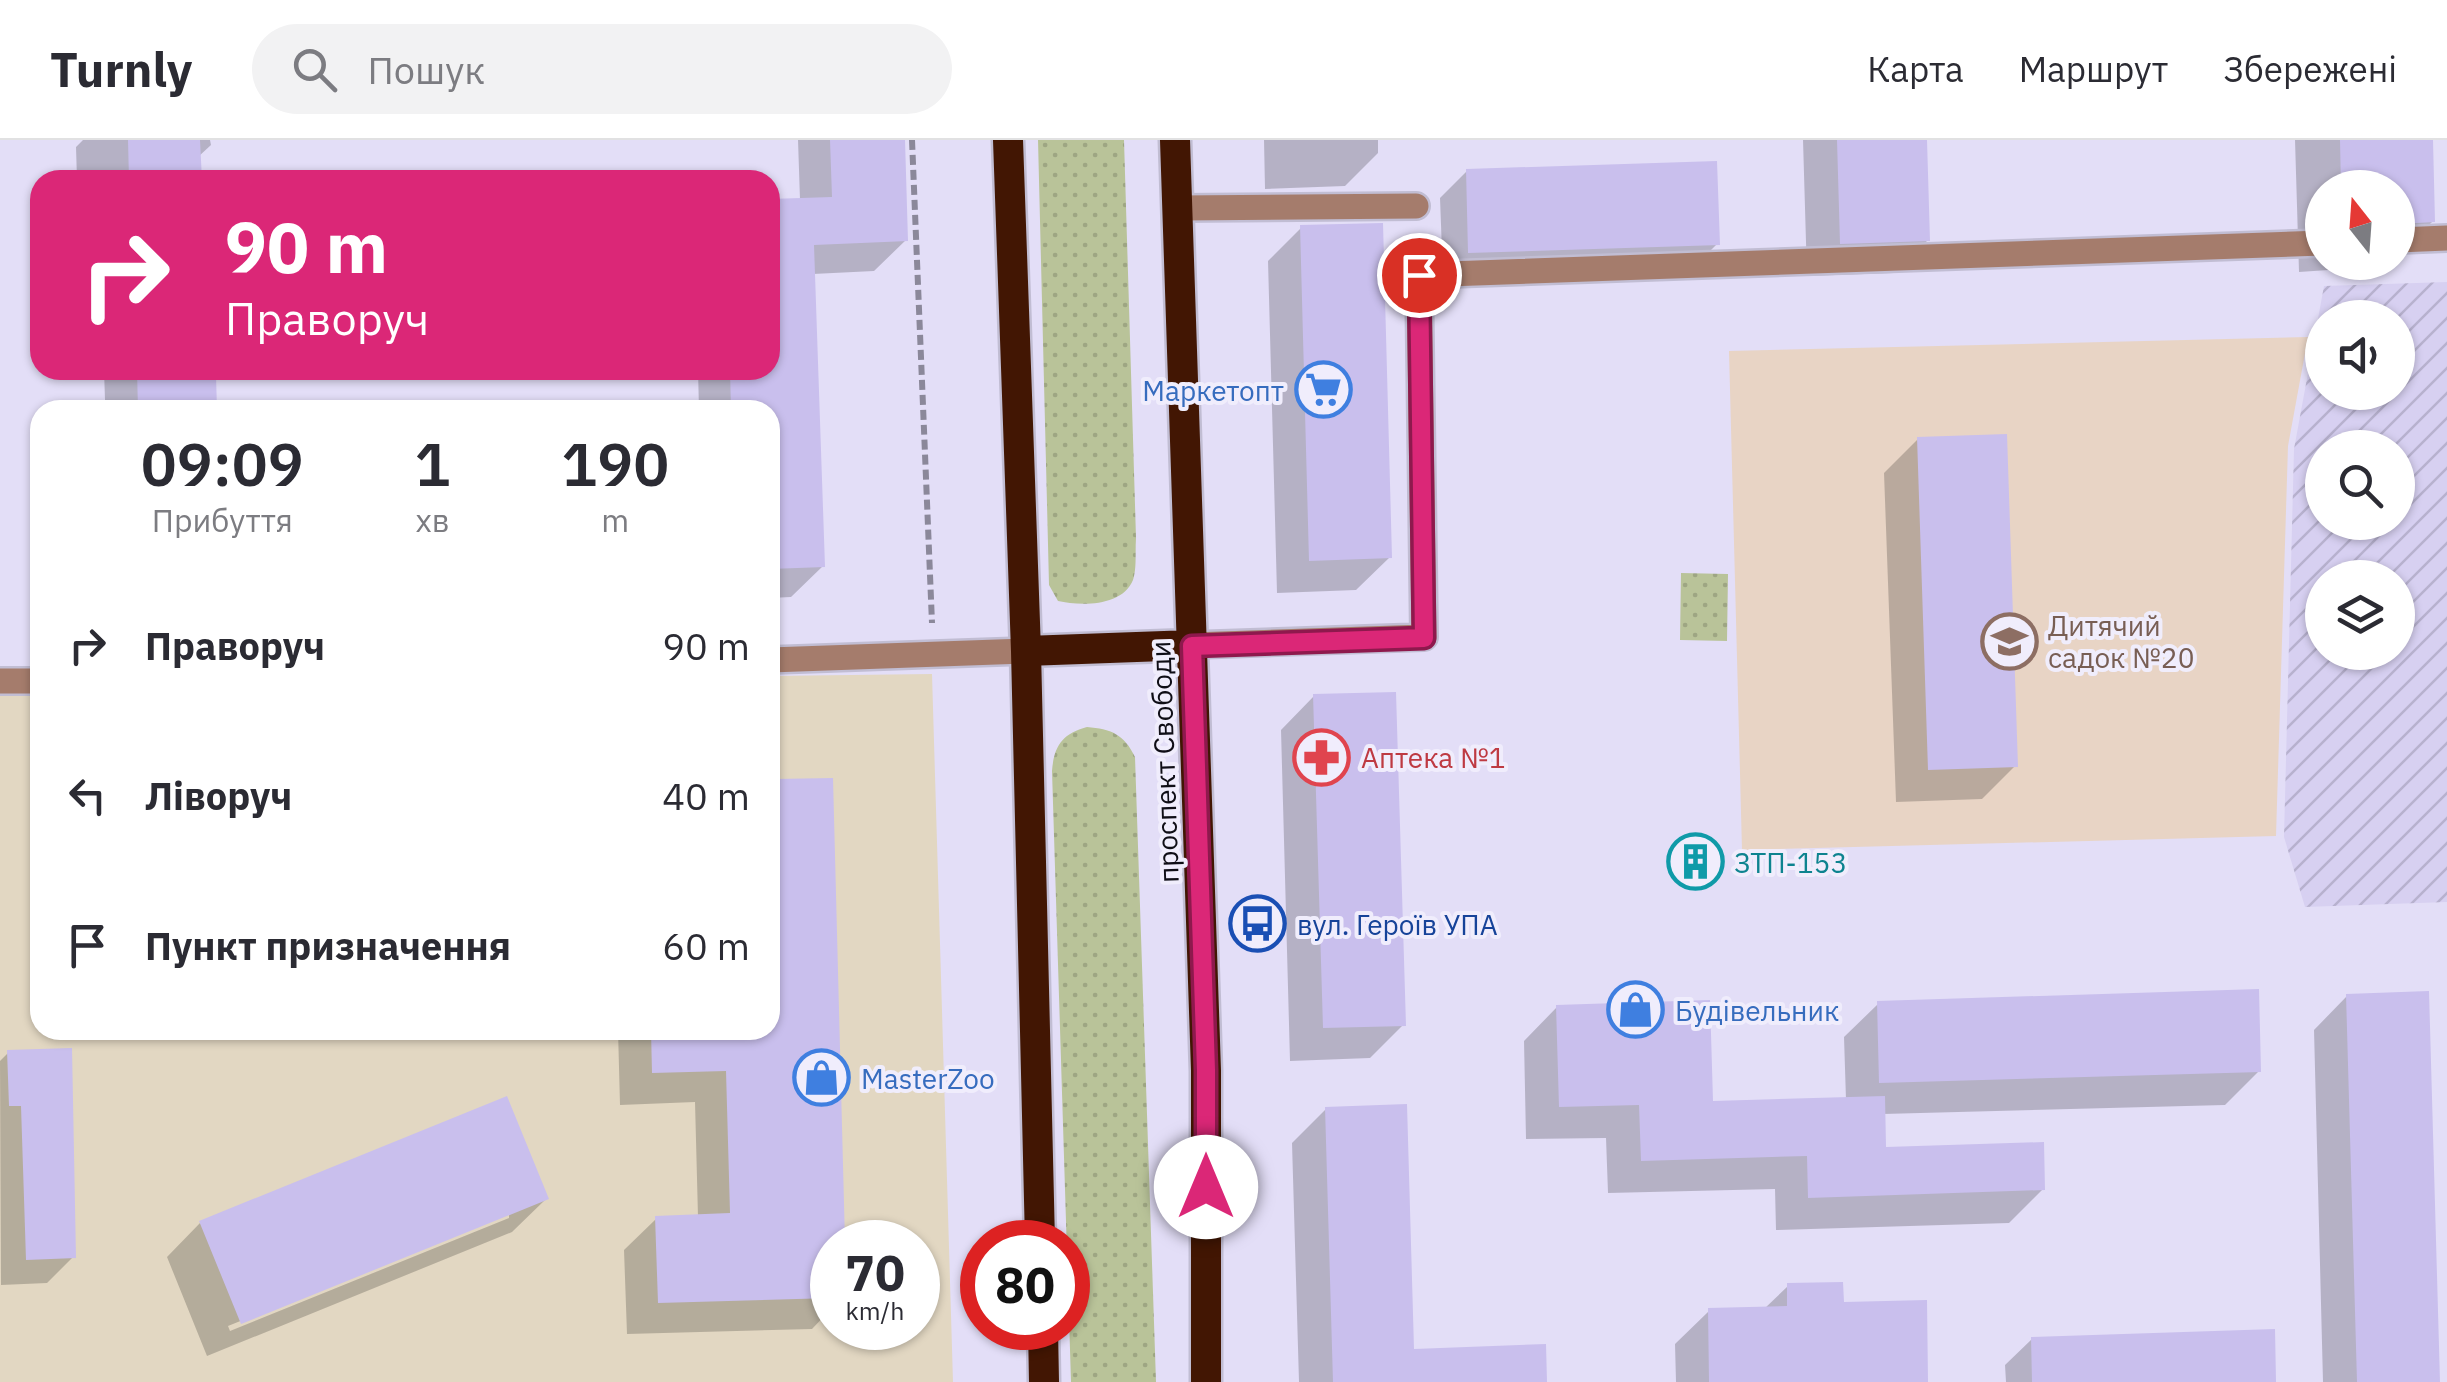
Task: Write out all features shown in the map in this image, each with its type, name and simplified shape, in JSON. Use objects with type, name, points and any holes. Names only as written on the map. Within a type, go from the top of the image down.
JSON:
[{"type":"highway","points":[[1008,140],[1026,651],[1039,1220]]},
{"type":"highway","name":"проспект Свободи","points":[[1175,140],[1206,1070],[1206,1382]]},
{"type":"highway","points":[[1026,651],[1192,646]]},
{"type":"highway","points":[[1043,1350],[1044,1382]]},
{"type":"street","points":[[1178,208],[1416,206]]},
{"type":"street","points":[[2415,239],[2447,238]]},
{"type":"street","points":[[1192,646],[1424,638],[1419,275],[2305,244]]},
{"type":"street","points":[[780,660],[1026,651]]},
{"type":"street","points":[[0,681],[30,680]]},
{"type":"path","points":[[912,140],[933,656]]},
{"type":"shaded area","points":[[2447,282],[2447,902],[2305,907],[2284,837],[2294,449],[2305,389],[2305,410],[2415,410],[2415,300],[2321,300],[2324,286]]},
{"type":"shaded area","name":"Дитячий садок №20","points":[[2305,337],[2288,446],[2276,836],[1742,850],[1729,351]]},
{"type":"shaded area","points":[[932,674],[953,1382],[0,1382],[0,684],[30,683],[30,1040],[780,1040],[780,676]]},
{"type":"green space","points":[[1038,140],[1124,140],[1135,565],[1128,589],[1100,603],[1058,601],[1049,585]]},
{"type":"green space","points":[[1681,573],[1728,574],[1727,641],[1680,640]]},
{"type":"green space","points":[[1087,727],[1103,729],[1116,734],[1135,757],[1156,1382],[1071,1382],[1070,1350],[1090,1350],[1090,1220],[1066,1220],[1052,771],[1061,742]]},
{"type":"building","points":[[128,140],[200,140],[202,170],[129,170]]},
{"type":"building","points":[[830,140],[905,140],[908,241],[814,245],[825,567],[780,569],[780,400],[731,400],[730,380],[780,380],[780,199],[832,197]]},
{"type":"building","points":[[1837,140],[1927,140],[1930,241],[1840,244]]},
{"type":"building","points":[[2340,140],[2433,140],[2435,222],[2415,223],[2415,170],[2341,170]]},
{"type":"building","points":[[1717,161],[1720,245],[1468,253],[1466,169]]},
{"type":"building","points":[[1383,223],[1392,558],[1309,561],[1300,225]]},
{"type":"building","points":[[137,380],[216,380],[217,400],[138,400]]},
{"type":"building","points":[[2007,434],[2018,767],[1928,770],[1917,437]]},
{"type":"building","points":[[1396,692],[1406,1026],[1323,1028],[1313,694]]},
{"type":"building","points":[[833,778],[844,1220],[810,1220],[810,1299],[658,1303],[655,1216],[730,1213],[726,1071],[652,1073],[651,1040],[780,1040],[780,779]]},
{"type":"building","points":[[2259,989],[2261,1072],[1879,1083],[1877,1001]]},
{"type":"building","points":[[2429,991],[2440,1382],[2357,1382],[2346,994]]},
{"type":"building","points":[[1710,1000],[1713,1101],[1885,1096],[1886,1147],[2044,1142],[2045,1190],[1808,1198],[1807,1156],[1641,1161],[1639,1105],[1559,1107],[1556,1005]]},
{"type":"building","points":[[72,1048],[76,1258],[26,1260],[21,1106],[9,1106],[7,1050]]},
{"type":"building","points":[[507,1096],[549,1199],[241,1324],[199,1221]]},
{"type":"building","points":[[1407,1104],[1414,1349],[1546,1344],[1547,1382],[1333,1382],[1325,1107]]},
{"type":"building","points":[[1843,1282],[1844,1302],[1927,1300],[1928,1382],[1709,1382],[1708,1308],[1787,1306],[1787,1283]]},
{"type":"building","points":[[2275,1329],[2276,1382],[2032,1382],[2031,1337]]},
{"type":"place","name":"Маркетопт","points":[[1323,390]]},
{"type":"place","name":"Дитячий садок №20","points":[[2009,641]]},
{"type":"place","name":"Аптека №1","points":[[1322,757]]},
{"type":"place","name":"ЗТП-153","points":[[1695,862]]},
{"type":"place","name":"вул. Героїв УПА","points":[[1258,924]]},
{"type":"place","name":"Будівельник","points":[[1636,1010]]},
{"type":"place","name":"MasterZoo","points":[[822,1078]]},
{"type":"route","points":[[1206,1187],[1206,1070],[1192,646],[1424,638],[1419,275]]}]
